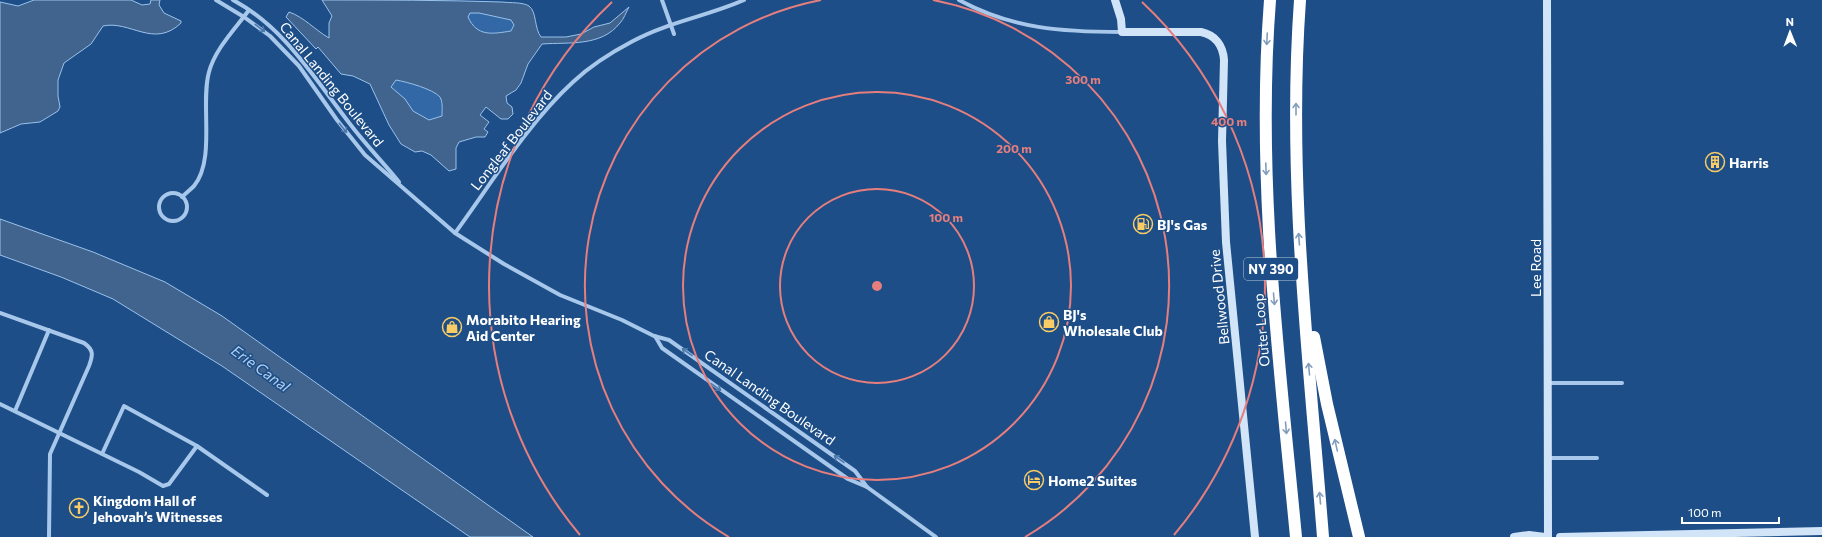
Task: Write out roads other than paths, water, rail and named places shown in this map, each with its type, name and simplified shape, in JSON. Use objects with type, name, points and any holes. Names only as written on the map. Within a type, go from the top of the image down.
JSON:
[{"type":"highway","name":"Outer Loop","points":[[1270,0],[1265,106],[1267,200],[1272,277],[1296,537]]},
{"type":"highway","name":"NY 390","points":[[1300,0],[1296,61],[1295,133],[1297,204],[1323,537]]},
{"type":"highway","points":[[1302,274],[1327,404],[1359,536]]},
{"type":"street","name":"Canal Landing Boulevard","points":[[216,0],[244,17],[270,36],[294,61],[337,120],[365,155],[455,232],[504,264],[560,295],[622,320],[654,336],[670,340],[855,471],[867,487]]},
{"type":"street","name":"Canal Landing Boulevard","points":[[233,0],[269,24],[286,41],[354,129],[406,190]]},
{"type":"street","points":[[662,0],[674,34]]},
{"type":"street","name":"Longleaf Boulevard","points":[[455,232],[541,116],[573,81],[600,60],[634,40],[671,25],[715,12],[744,0]]},
{"type":"street","points":[[959,0],[998,17],[1038,28],[1069,32],[1122,32],[1121,19],[1115,0]]},
{"type":"street","name":"Lee Road","points":[[1547,0],[1547,537]]},
{"type":"street","points":[[182,197],[195,185],[203,164],[206,145],[206,81],[210,66],[217,53],[249,10]]},
{"type":"street","name":"Bellwood Drive","points":[[1122,32],[1201,32],[1210,35],[1216,40],[1223,50],[1223,147],[1226,242],[1255,537]]},
{"type":"street","points":[[174,193],[182,197],[186,200],[187,209],[184,217],[176,221],[167,220],[163,217],[160,204],[164,197],[174,193]]},
{"type":"street","points":[[0,313],[84,342],[91,347],[93,352],[89,366],[58,432],[50,454],[49,537]]},
{"type":"street","points":[[15,411],[49,330]]},
{"type":"street","name":"Canal Landing Boulevard","points":[[654,336],[662,348],[680,361],[848,480],[867,487],[936,537]]},
{"type":"street","points":[[1547,383],[1622,383]]},
{"type":"street","points":[[0,404],[163,486],[170,484],[197,446]]},
{"type":"street","points":[[102,454],[124,406],[197,446],[267,495]]},
{"type":"street","points":[[1547,458],[1598,458]]},
{"type":"street","points":[[1560,537],[1822,531]]},
{"type":"street","points":[[1514,537],[1547,537]]},
{"type":"water","points":[[34,0],[131,0],[142,5],[150,4],[151,0],[160,0],[159,5],[164,13],[181,21],[181,23],[171,30],[161,34],[152,34],[113,25],[103,26],[91,44],[64,63],[58,80],[60,107],[58,111],[40,122],[21,124],[0,133],[0,2],[18,6]]},
{"type":"water","points":[[322,0],[435,0],[516,3],[529,6],[532,9],[537,29],[541,37],[566,37],[581,34],[594,27],[610,23],[629,7],[620,23],[604,36],[584,42],[542,44],[528,64],[521,83],[516,90],[506,96],[507,103],[512,107],[513,114],[508,119],[501,119],[486,107],[480,115],[489,122],[484,129],[488,132],[485,137],[476,137],[459,142],[456,148],[456,169],[449,171],[431,155],[422,151],[415,152],[401,144],[389,125],[370,84],[353,76],[341,74],[318,47],[316,49],[286,17],[289,12],[294,14],[305,20],[329,38],[329,23],[332,16]],"holes":[[[470,13],[479,13],[511,20],[514,25],[511,31],[486,33],[476,28],[468,17]],[[396,80],[420,86],[437,94],[442,101],[442,116],[429,120],[413,111],[405,99],[391,87]]]},
{"type":"water","name":"Erie Canal","points":[[0,219],[93,252],[165,282],[222,316],[533,537],[470,537],[222,366],[113,299],[61,277],[0,255]]},
{"type":"place","name":"Harris","points":[[1715,162]]},
{"type":"place","name":"BJ's Gas","points":[[1143,224]]},
{"type":"place","name":"BJ's Wholesale Club","points":[[1049,322]]},
{"type":"place","name":"Morabito Hearing Aid Center","points":[[452,327]]},
{"type":"place","name":"Home2 Suites","points":[[1034,480]]},
{"type":"place","name":"Kingdom Hall of Jehovah’s Witnesses","points":[[79,508]]}]
